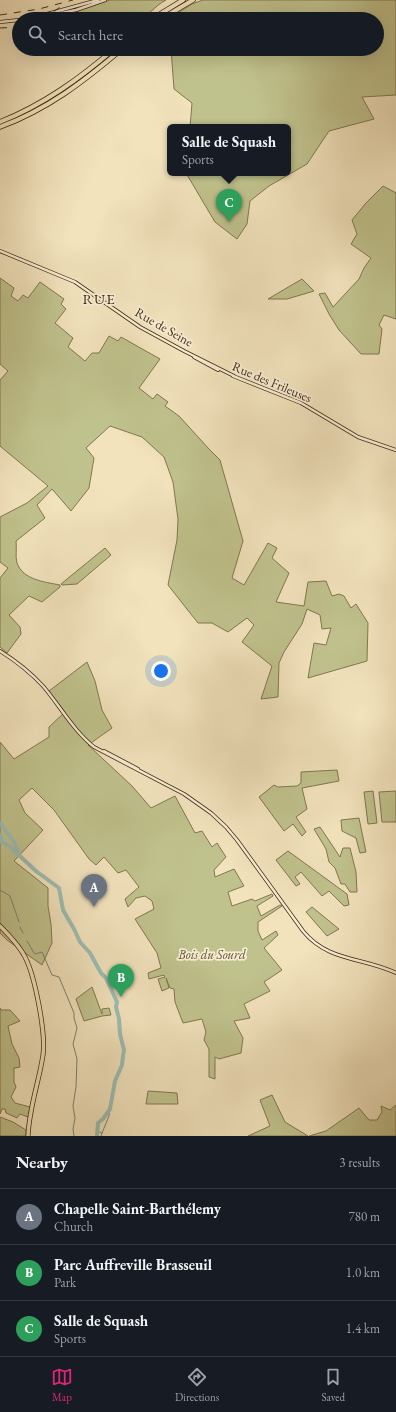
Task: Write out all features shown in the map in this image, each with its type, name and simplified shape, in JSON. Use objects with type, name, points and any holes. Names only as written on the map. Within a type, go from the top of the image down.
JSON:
[{"type":"highway","points":[[163,12],[183,0]]},
{"type":"highway","points":[[173,12],[193,0]]},
{"type":"highway","points":[[33,110],[74,82],[106,56]]},
{"type":"highway","points":[[0,128],[78,86],[114,56]]},
{"type":"highway","points":[[0,122],[26,114]]},
{"type":"main road","points":[[55,12],[98,0]]},
{"type":"main road","points":[[64,12],[76,10],[105,0]]},
{"type":"main road","points":[[0,22],[12,21]]},
{"type":"main road","name":"Rue de Seine","points":[[0,251],[75,282],[140,327],[184,351]]},
{"type":"main road","name":"Rue des Frileuses","points":[[184,351],[217,370],[301,403],[358,437],[396,450]]},
{"type":"main road","points":[[0,651],[18,663],[36,679],[82,737],[89,743],[196,801],[211,813],[237,840],[303,931],[316,944],[331,953],[380,966],[396,973]]},
{"type":"main road","points":[[0,926],[23,954],[30,968],[42,1020],[44,1053],[30,1114],[28,1136]]},
{"type":"main road","points":[[0,929],[14,942]]},
{"type":"green space","points":[[110,0],[166,0],[150,12],[77,12]]},
{"type":"green space","points":[[203,0],[396,0],[396,95],[362,97],[374,119],[329,131],[307,164],[291,173],[291,124],[190,124],[192,103],[174,89],[172,56],[384,56],[384,12],[179,12],[192,4]]},
{"type":"green space","points":[[188,176],[286,176],[269,186],[250,201],[247,224],[237,239],[215,222]]},
{"type":"green space","points":[[383,186],[396,193],[396,319],[384,315],[379,325],[382,329],[379,354],[361,354],[339,330],[319,294],[325,293],[333,307],[359,279],[371,258],[351,244],[357,234],[352,220]]},
{"type":"green space","points":[[0,278],[14,288],[11,296],[18,301],[23,295],[28,298],[40,282],[64,299],[61,304],[66,309],[55,323],[73,338],[68,347],[85,361],[92,353],[99,353],[109,336],[118,341],[121,337],[160,359],[139,388],[153,399],[157,394],[168,402],[165,406],[179,416],[220,460],[243,541],[232,578],[244,585],[268,543],[277,548],[272,558],[289,573],[276,602],[304,606],[308,582],[326,581],[332,596],[339,594],[344,596],[351,608],[356,604],[368,623],[367,661],[308,678],[314,643],[326,645],[331,628],[322,629],[320,615],[307,609],[302,624],[284,652],[279,663],[278,697],[261,699],[272,666],[242,642],[254,625],[247,618],[228,632],[212,623],[198,623],[168,585],[177,540],[178,519],[173,482],[164,457],[142,437],[110,426],[86,448],[94,458],[89,488],[71,511],[52,489],[37,505],[45,518],[16,541],[16,558],[20,569],[29,577],[60,585],[60,587],[42,602],[29,596],[9,615],[20,627],[21,634],[7,653],[0,647],[0,578],[8,568],[0,562],[0,517],[27,503],[48,486],[0,446],[0,380],[8,371],[0,364]]},
{"type":"green space","points":[[302,279],[314,291],[287,299],[268,299]]},
{"type":"green space","points":[[105,548],[111,555],[77,584],[61,584]]},
{"type":"green space","name":"Bois du Sourd","points":[[87,662],[95,681],[102,710],[112,728],[88,745],[132,786],[151,808],[175,796],[195,833],[202,831],[212,847],[217,843],[226,857],[214,870],[215,877],[234,869],[244,886],[228,892],[232,906],[252,899],[255,901],[272,894],[273,896],[257,906],[261,916],[280,905],[282,906],[258,922],[258,931],[262,940],[276,931],[278,935],[264,948],[282,970],[264,982],[270,991],[244,1004],[250,1018],[234,1021],[243,1038],[241,1053],[219,1059],[215,1057],[215,1079],[209,1077],[209,1049],[204,1040],[206,1032],[202,1019],[183,1023],[175,1002],[174,989],[170,988],[166,978],[169,988],[162,991],[158,979],[165,977],[164,975],[149,979],[148,973],[161,968],[157,953],[135,919],[154,909],[152,901],[145,896],[136,898],[128,907],[125,899],[139,887],[126,870],[118,873],[104,857],[96,865],[89,859],[54,810],[32,788],[19,800],[25,813],[43,830],[14,861],[48,888],[48,906],[52,943],[42,965],[7,940],[0,933],[0,742],[14,759],[49,737],[49,727],[65,712],[49,691]]},
{"type":"green space","points":[[337,770],[339,781],[302,788],[307,809],[296,817],[306,832],[302,836],[293,824],[284,831],[259,797],[274,785],[278,787],[297,786],[301,783],[301,772]]},
{"type":"green space","points":[[373,791],[377,823],[368,824],[364,792]]},
{"type":"green space","points":[[396,791],[396,822],[382,822],[379,792]]},
{"type":"green space","points":[[359,818],[366,852],[360,853],[356,838],[342,831],[341,820]]},
{"type":"green space","points":[[320,827],[340,857],[343,848],[350,848],[356,872],[357,892],[350,892],[345,884],[341,884],[335,868],[329,862],[326,849],[314,829]]},
{"type":"green space","points":[[288,851],[347,894],[349,905],[344,906],[329,891],[322,896],[301,872],[295,877],[300,884],[296,886],[276,860]]},
{"type":"green space","points":[[312,907],[339,929],[327,936],[306,912]]},
{"type":"green space","points":[[92,987],[102,1014],[102,1009],[109,1008],[111,1015],[84,1021],[76,999]]},
{"type":"green space","points":[[0,1008],[1,1010],[10,1010],[20,1021],[8,1026],[12,1044],[19,1058],[20,1067],[14,1068],[14,1082],[16,1087],[11,1097],[15,1103],[30,1107],[28,1117],[20,1114],[17,1118],[6,1113],[5,1109],[2,1109],[0,1114]]},
{"type":"green space","points":[[148,1091],[177,1093],[178,1104],[146,1104]]},
{"type":"green space","points":[[272,1095],[285,1122],[308,1136],[248,1136],[270,1126],[260,1100]]},
{"type":"green space","points":[[396,1105],[396,1136],[309,1136],[326,1131],[359,1108],[369,1120],[377,1120],[382,1112],[381,1106],[390,1110]]},
{"type":"green space","points":[[0,1117],[13,1122],[26,1130],[26,1136],[0,1136]]},
{"type":"waterway","points":[[0,823],[14,842],[20,856]]},
{"type":"waterway","points":[[0,835],[2,842],[9,846],[36,871],[59,888],[63,910],[80,942],[90,953],[101,973],[106,978],[117,1002],[116,1007],[124,1050],[122,1065],[115,1081],[110,1109],[98,1123],[97,1136]]},
{"type":"waterway","points":[[0,890],[10,896],[19,922]]},
{"type":"waterway","points":[[20,927],[23,933]]},
{"type":"waterway","points":[[27,941],[35,954],[42,952],[52,975],[59,977],[74,1013],[77,1028],[73,1044],[77,1059],[76,1087],[73,1106],[75,1118],[73,1129],[74,1136]]},
{"type":"waterway","points":[[102,1133],[109,1116],[110,1106]]},
{"type":"waterway","points":[[97,1131],[102,1133],[101,1136]]},
{"type":"railway","points":[[20,12],[39,9],[73,0]]},
{"type":"railway","points":[[53,12],[62,6]]},
{"type":"railway","points":[[0,15],[12,13]]},
{"type":"railway","points":[[0,28],[12,27]]},
{"type":"place","name":"Salle de Squash","points":[[229,222]]},
{"type":"place","name":"Chapelle Saint-Barthélemy","points":[[94,907]]},
{"type":"place","name":"Parc Auffreville Brasseuil","points":[[121,997]]},
{"type":"district","name":"RUE","points":[[99,298]]}]
